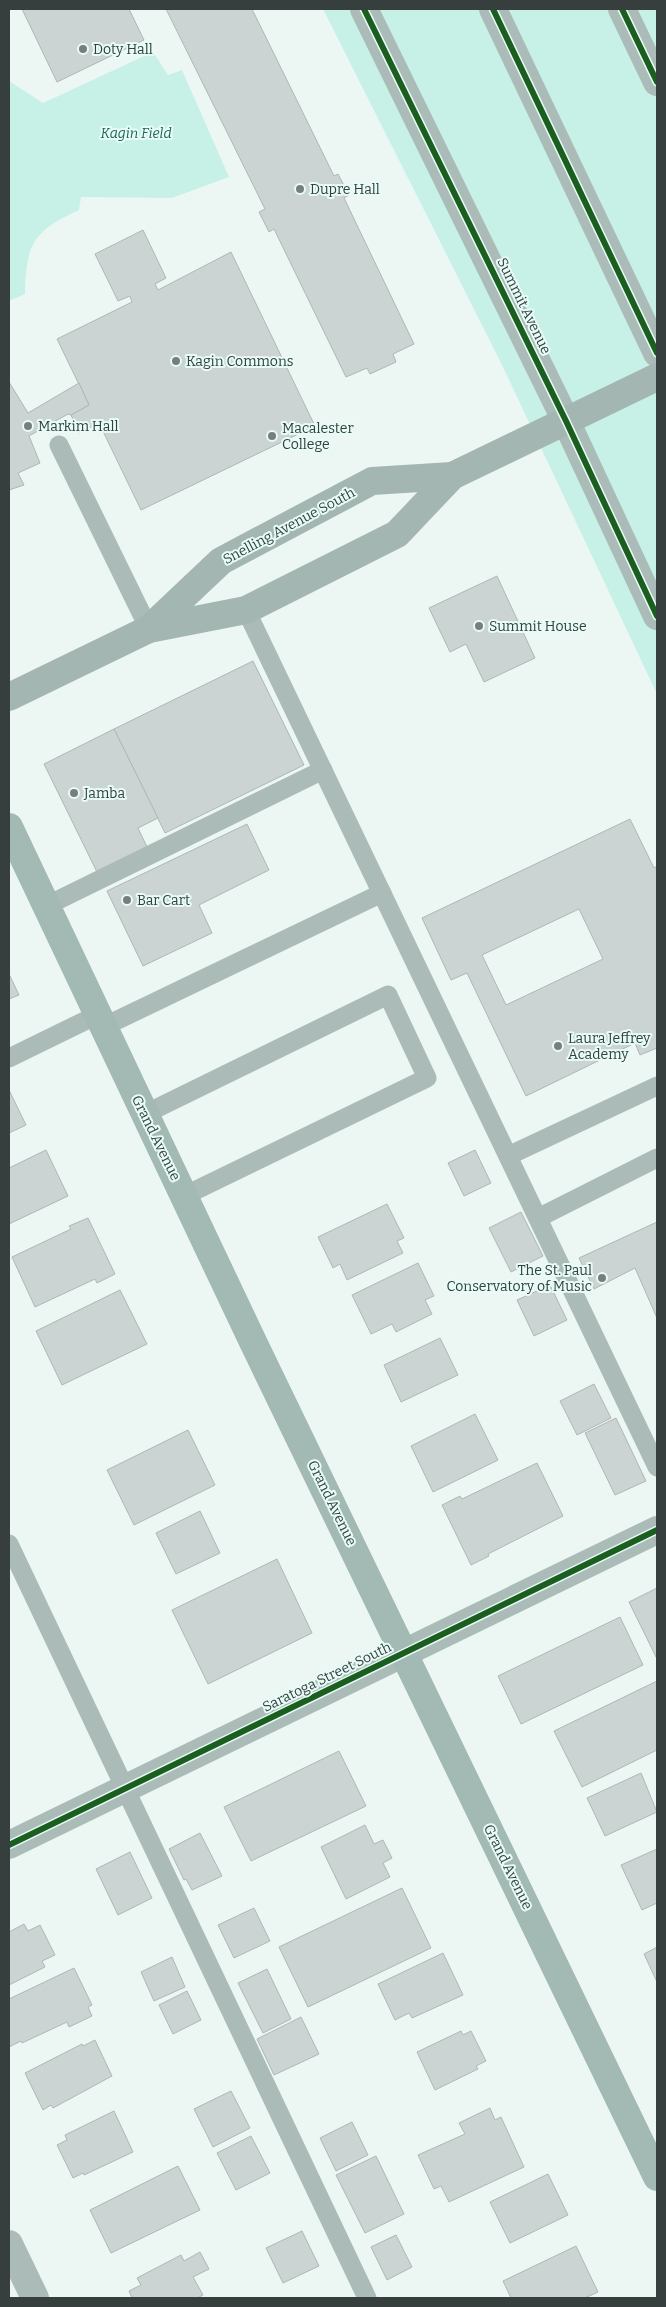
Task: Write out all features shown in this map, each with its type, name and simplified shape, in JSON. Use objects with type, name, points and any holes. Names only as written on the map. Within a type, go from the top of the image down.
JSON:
[{"type":"main road","name":"Snelling Avenue South","points":[[9,697],[149,629],[246,610],[397,534],[452,476],[657,378]]},
{"type":"main road","name":"Snelling Avenue South","points":[[149,629],[221,561],[372,481],[452,476]]},
{"type":"main road","name":"Grand Avenue","points":[[9,827],[100,1021],[657,2177]]},
{"type":"street","name":"Summit Avenue","points":[[364,9],[566,421],[657,616]]},
{"type":"street","points":[[493,9],[657,353]]},
{"type":"street","points":[[622,9],[657,82]]},
{"type":"street","name":"Saratoga Street South","points":[[9,1845],[657,1530]]},
{"type":"street","points":[[9,2244],[35,2298]]},
{"type":"lane","points":[[59,444],[149,629]]},
{"type":"lane","points":[[246,610],[657,1467]]},
{"type":"lane","points":[[46,906],[323,770]]},
{"type":"lane","points":[[9,1058],[100,1021],[382,892]]},
{"type":"lane","points":[[145,1114],[388,996],[427,1078],[184,1196]]},
{"type":"lane","points":[[508,1156],[657,1086]]},
{"type":"lane","points":[[538,1218],[657,1158]]},
{"type":"lane","points":[[9,1544],[367,2298]]},
{"type":"green space","points":[[323,9],[657,9],[657,694],[501,363]]},
{"type":"green space","name":"Kagin Field","points":[[153,52],[168,75],[182,70],[229,177],[172,198],[81,197],[79,210],[51,225],[35,241],[27,263],[25,294],[9,301],[9,81],[43,103]]},
{"type":"building","name":"Doty Hall","points":[[22,9],[129,9],[144,40],[57,82]]},
{"type":"building","name":"Dupre Hall","points":[[166,9],[252,9],[334,176],[338,174],[349,195],[344,198],[414,344],[393,354],[396,362],[370,374],[367,368],[346,377],[274,229],[269,232],[259,212],[265,209]]},
{"type":"building","name":"Kagin Commons","points":[[143,230],[166,278],[155,284],[158,290],[231,252],[315,426],[141,510],[99,423],[79,433],[71,415],[89,405],[57,339],[132,302],[130,296],[118,301],[95,254]]},
{"type":"building","name":"Markim Hall","points":[[9,382],[28,413],[79,383],[89,405],[71,415],[68,414],[29,436],[40,463],[18,473],[24,485],[9,490]]},
{"type":"building","name":"Summit House","points":[[497,576],[535,658],[484,682],[466,644],[450,652],[429,608]]},
{"type":"building","points":[[253,661],[304,765],[165,833],[114,729]]},
{"type":"building","points":[[114,729],[158,818],[138,828],[148,849],[98,874],[44,764]]},
{"type":"building","points":[[630,819],[654,868],[657,866],[657,1048],[640,1055],[635,1043],[526,1096],[467,973],[451,980],[422,918]],"holes":[[[579,909],[603,959],[506,1005],[482,955]]]},
{"type":"building","points":[[247,824],[269,870],[199,905],[212,933],[143,966],[107,891]]},
{"type":"building","points":[[9,974],[19,995],[9,999]]},
{"type":"building","points":[[9,1090],[26,1125],[9,1133]]},
{"type":"building","points":[[46,1150],[68,1196],[9,1224],[9,1168]]},
{"type":"building","points":[[475,1150],[491,1183],[464,1196],[448,1163]]},
{"type":"building","points":[[387,1204],[404,1238],[397,1241],[403,1253],[347,1280],[340,1264],[333,1268],[318,1237]]},
{"type":"building","points":[[521,1212],[543,1256],[511,1272],[489,1228]]},
{"type":"building","points":[[88,1218],[115,1274],[97,1283],[95,1279],[35,1307],[12,1257],[71,1229],[69,1226]]},
{"type":"building","name":"The St. Paul Conservatory of Music","points":[[657,1222],[657,1318],[635,1268],[594,1289],[579,1258]]},
{"type":"building","points":[[418,1263],[434,1296],[425,1300],[432,1314],[396,1332],[392,1324],[371,1334],[352,1295]]},
{"type":"building","points":[[550,1285],[567,1320],[534,1336],[517,1300]]},
{"type":"building","points":[[120,1290],[147,1344],[62,1385],[36,1331]]},
{"type":"building","points":[[440,1338],[458,1375],[401,1402],[384,1365]]},
{"type":"building","points":[[594,1384],[611,1418],[577,1435],[560,1401]]},
{"type":"building","points":[[475,1414],[498,1460],[433,1492],[411,1446]]},
{"type":"building","points":[[616,1418],[646,1481],[615,1495],[585,1433]]},
{"type":"building","points":[[188,1430],[215,1485],[134,1525],[107,1470]]},
{"type":"building","points":[[537,1463],[563,1516],[488,1554],[489,1556],[471,1565],[442,1505],[460,1496],[462,1499]]},
{"type":"building","points":[[200,1511],[220,1553],[176,1574],[156,1533]]},
{"type":"building","points":[[277,1559],[312,1633],[208,1684],[172,1610]]},
{"type":"building","points":[[657,1588],[657,1659],[629,1602]]},
{"type":"building","points":[[620,1617],[643,1665],[521,1724],[498,1676]]},
{"type":"building","points":[[657,1681],[657,1750],[582,1787],[554,1731]]},
{"type":"building","points":[[339,1751],[366,1806],[251,1861],[224,1807]]},
{"type":"building","points":[[641,1773],[657,1812],[605,1836],[587,1798]]},
{"type":"building","points":[[365,1825],[374,1844],[383,1840],[392,1858],[383,1863],[390,1877],[346,1899],[321,1847]]},
{"type":"building","points":[[200,1833],[222,1876],[192,1890],[186,1879],[184,1880],[169,1849]]},
{"type":"building","points":[[657,1849],[657,1903],[642,1910],[621,1865]]},
{"type":"building","points":[[130,1852],[152,1898],[118,1915],[96,1869]]},
{"type":"building","points":[[402,1888],[431,1948],[308,2007],[279,1947]]},
{"type":"building","points":[[254,1908],[270,1941],[234,1958],[218,1925]]},
{"type":"building","points":[[24,1924],[28,1931],[40,1925],[55,1955],[42,1961],[45,1967],[9,1985],[9,1932]]},
{"type":"building","points":[[657,1947],[657,1982],[644,1954]]},
{"type":"building","points":[[443,1953],[463,1995],[412,2018],[409,2013],[395,2020],[378,1984]]},
{"type":"building","points":[[172,1957],[185,1987],[154,2001],[141,1972]]},
{"type":"building","points":[[74,1968],[92,2005],[88,2007],[92,2016],[69,2027],[67,2022],[9,2047],[9,1999]]},
{"type":"building","points":[[267,1969],[291,2019],[263,2033],[238,1983]]},
{"type":"building","points":[[187,1991],[201,2020],[173,2034],[159,2005]]},
{"type":"building","points":[[301,2017],[319,2054],[274,2075],[257,2039]]},
{"type":"building","points":[[461,2031],[463,2035],[471,2031],[486,2061],[476,2066],[478,2069],[435,2090],[417,2052]]},
{"type":"building","points":[[95,2040],[112,2076],[53,2108],[51,2105],[43,2110],[25,2073],[82,2044],[83,2046]]},
{"type":"building","points":[[231,2091],[250,2128],[213,2147],[194,2109]]},
{"type":"building","points":[[490,2108],[495,2120],[501,2117],[524,2167],[449,2202],[441,2186],[434,2189],[418,2155],[465,2134],[459,2123]]},
{"type":"building","points":[[114,2111],[133,2152],[84,2175],[83,2173],[73,2178],[57,2145],[67,2140],[65,2135]]},
{"type":"building","points":[[352,2122],[368,2155],[336,2171],[320,2138]]},
{"type":"building","points":[[251,2136],[270,2173],[236,2190],[217,2153]]},
{"type":"building","points":[[376,2156],[404,2214],[365,2233],[336,2175]]},
{"type":"building","points":[[178,2166],[200,2210],[111,2253],[90,2210]]},
{"type":"building","points":[[548,2174],[568,2215],[510,2243],[490,2202]]},
{"type":"building","points":[[302,2231],[319,2266],[283,2283],[266,2248]]},
{"type":"building","points":[[396,2235],[412,2267],[387,2280],[371,2247]]},
{"type":"building","points":[[576,2246],[598,2292],[585,2298],[511,2298],[503,2281]]},
{"type":"building","points":[[200,2252],[209,2269],[193,2277],[203,2295],[197,2298],[132,2298],[129,2291],[141,2285],[137,2278],[181,2255],[184,2261]]},
{"type":"cycle path","points":[[364,9],[566,421],[657,616]]},
{"type":"cycle path","points":[[493,9],[657,353]]},
{"type":"cycle path","points":[[622,9],[657,82]]},
{"type":"cycle path","points":[[9,1845],[657,1530]]},
{"type":"place","name":"Doty Hall","points":[[83,49]]},
{"type":"place","name":"Dupre Hall","points":[[300,189]]},
{"type":"place","name":"Kagin Commons","points":[[176,361]]},
{"type":"place","name":"Markim Hall","points":[[28,426]]},
{"type":"place","name":"Macalester College","points":[[272,436]]},
{"type":"place","name":"Summit House","points":[[479,626]]},
{"type":"place","name":"Jamba","points":[[74,793]]},
{"type":"place","name":"Bar Cart","points":[[127,900]]},
{"type":"place","name":"Laura Jeffrey Academy","points":[[558,1046]]},
{"type":"place","name":"The St. Paul Conservatory of Music","points":[[602,1278]]}]
